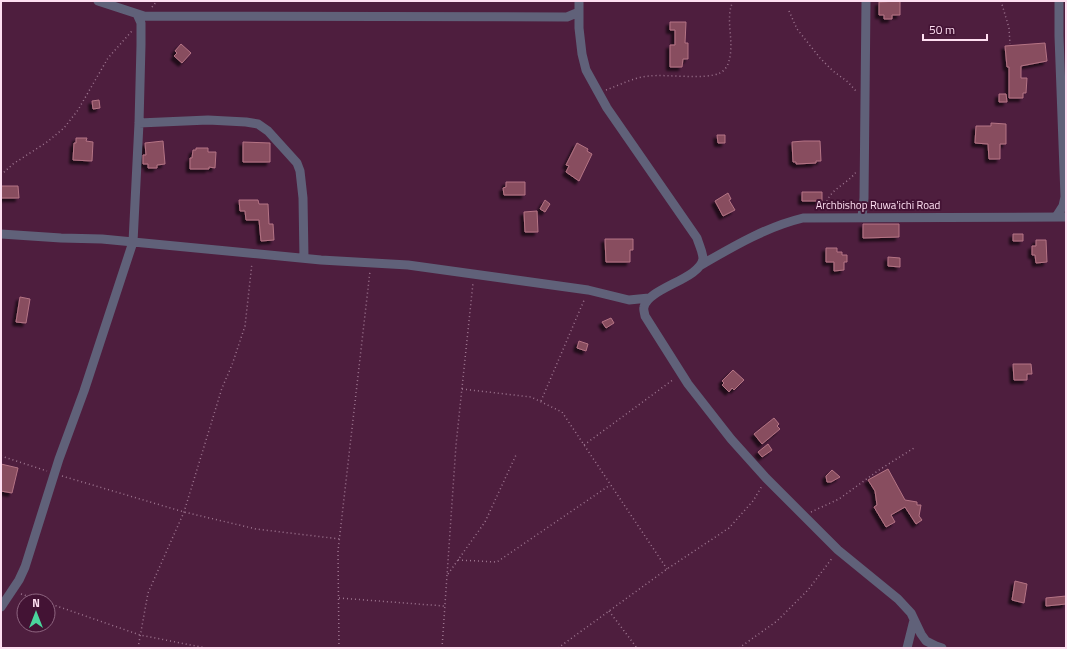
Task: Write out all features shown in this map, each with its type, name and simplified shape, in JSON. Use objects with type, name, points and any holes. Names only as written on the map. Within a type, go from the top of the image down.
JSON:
[{"type":"street","points":[[98,1],[144,16],[567,17],[579,12]]},
{"type":"street","points":[[579,1],[579,28],[582,54],[586,70],[607,108],[697,238],[702,252],[703,259],[701,265]]},
{"type":"street","points":[[862,217],[865,159],[866,1]]},
{"type":"street","points":[[1056,217],[1063,206],[1065,197],[1059,1]]},
{"type":"street","points":[[1,607],[26,567],[54,474],[84,391],[133,242],[139,123],[141,23],[137,14]]},
{"type":"street","points":[[139,123],[208,120],[246,122],[258,124],[268,131],[297,163],[300,171],[303,198],[304,258]]},
{"type":"street","name":"Archbishop Ruwa'ichi Road","points":[[649,298],[741,242],[784,223],[803,218],[1066,217]]},
{"type":"street","points":[[1,234],[102,239],[253,254],[408,265],[588,290],[629,300],[649,298]]},
{"type":"street","points":[[645,316],[644,308],[649,298]]},
{"type":"street","points":[[629,300],[645,316],[682,374],[731,439],[766,478],[838,550],[898,599],[911,613],[926,641],[942,648]]},
{"type":"street","points":[[907,648],[914,620]]},
{"type":"path","points":[[599,93],[635,79],[649,76],[707,76],[720,73],[728,65],[732,42],[729,19],[730,6],[733,1]]},
{"type":"path","points":[[1001,1],[1009,28],[1010,44]]},
{"type":"path","points":[[789,11],[797,28],[820,58],[833,71],[848,82],[866,101]]},
{"type":"path","points":[[1,175],[64,128],[78,110],[108,58],[141,23]]},
{"type":"path","points":[[824,217],[825,202],[839,186],[851,179],[865,159]]},
{"type":"path","points":[[138,648],[148,593],[184,512],[222,388],[232,366],[245,326],[253,254]]},
{"type":"path","points":[[339,648],[338,551],[371,263]]},
{"type":"path","points":[[442,648],[456,445],[474,274]]},
{"type":"path","points":[[541,401],[588,290]]},
{"type":"path","points":[[584,445],[682,374]]},
{"type":"path","points":[[462,389],[531,397],[562,412],[667,569]]},
{"type":"path","points":[[804,515],[839,499],[879,470],[914,448]]},
{"type":"path","points":[[447,576],[485,522],[516,455]]},
{"type":"path","points":[[1,456],[54,474],[184,512],[256,529],[340,539]]},
{"type":"path","points":[[558,648],[667,569],[729,528],[753,501],[766,478]]},
{"type":"path","points":[[458,560],[497,562],[610,485]]},
{"type":"path","points":[[739,648],[777,621],[808,590],[838,550]]},
{"type":"path","points":[[12,590],[20,593]]},
{"type":"path","points":[[339,598],[444,606]]},
{"type":"path","points":[[56,606],[140,635],[206,648]]},
{"type":"path","points":[[609,611],[637,648]]},
{"type":"building","points":[[900,1],[900,15],[892,15],[892,19],[884,19],[884,15],[879,15],[879,2]]},
{"type":"building","points":[[670,22],[686,22],[685,43],[688,43],[688,59],[683,59],[682,67],[670,67],[670,45],[675,45],[675,30],[670,30]]},
{"type":"building","points":[[1045,43],[1047,61],[1021,66],[1021,78],[1027,78],[1026,93],[1023,93],[1023,98],[1009,98],[1009,67],[1007,67],[1005,46]]},
{"type":"building","points":[[181,44],[191,53],[182,63],[174,56],[177,53],[175,51]]},
{"type":"building","points":[[999,94],[1006,94],[1007,102],[999,102]]},
{"type":"building","points":[[99,100],[100,108],[93,109],[92,101]]},
{"type":"building","points":[[991,123],[1006,124],[1006,144],[1000,144],[1000,159],[989,159],[988,144],[975,143],[976,126],[991,126]]},
{"type":"building","points":[[717,135],[725,135],[725,143],[718,143]]},
{"type":"building","points":[[76,138],[87,138],[86,141],[93,142],[92,161],[73,160],[74,143],[76,143]]},
{"type":"building","points":[[163,141],[165,164],[157,165],[157,168],[148,168],[148,164],[143,164],[143,155],[146,155],[145,143]]},
{"type":"building","points":[[820,141],[821,161],[816,161],[816,163],[796,164],[796,162],[793,162],[792,142]]},
{"type":"building","points":[[243,142],[270,143],[270,162],[243,162]]},
{"type":"building","points":[[577,143],[588,149],[587,151],[592,154],[579,181],[566,172],[569,166],[566,165]]},
{"type":"building","points":[[196,148],[208,148],[208,152],[216,152],[215,168],[209,167],[209,169],[190,169],[190,158],[192,158],[193,150],[196,150]]},
{"type":"building","points":[[506,182],[525,182],[525,195],[504,195],[503,188],[506,187]]},
{"type":"building","points":[[1,186],[18,186],[19,198],[1,198]]},
{"type":"building","points":[[802,192],[822,192],[822,201],[802,201]]},
{"type":"building","points":[[728,193],[731,199],[729,200],[735,210],[723,216],[715,201]]},
{"type":"building","points":[[239,200],[258,200],[259,204],[268,204],[269,224],[273,224],[274,240],[261,241],[259,220],[246,220],[245,211],[240,211]]},
{"type":"building","points":[[545,200],[550,204],[545,212],[540,209]]},
{"type":"building","points":[[537,211],[538,232],[525,232],[524,212]]},
{"type":"building","points":[[863,224],[899,224],[899,237],[863,238]]},
{"type":"building","points":[[1013,234],[1023,234],[1023,241],[1013,241]]},
{"type":"building","points":[[605,239],[633,239],[633,250],[630,250],[630,262],[606,262]]},
{"type":"building","points":[[1036,240],[1046,240],[1047,262],[1036,263],[1035,255],[1032,255],[1032,246],[1036,246]]},
{"type":"building","points":[[826,248],[837,248],[837,252],[842,252],[842,255],[847,255],[847,262],[844,262],[844,270],[834,271],[834,262],[826,262]]},
{"type":"building","points":[[888,257],[900,258],[900,267],[888,266]]},
{"type":"building","points":[[20,297],[30,299],[26,323],[16,322]]},
{"type":"building","points":[[611,318],[614,323],[606,328],[602,322]]},
{"type":"building","points":[[579,341],[588,344],[586,351],[577,348]]},
{"type":"building","points":[[1013,364],[1031,364],[1032,374],[1027,374],[1027,380],[1014,380]]},
{"type":"building","points":[[733,370],[744,380],[734,390],[732,388],[729,392],[722,385],[724,383],[722,381]]},
{"type":"building","points":[[774,418],[779,424],[777,426],[780,429],[762,444],[754,434]]},
{"type":"building","points":[[768,444],[772,450],[762,457],[758,452]]},
{"type":"building","points":[[1,464],[18,468],[12,493],[1,491]]},
{"type":"building","points":[[888,469],[905,500],[917,502],[917,505],[921,505],[919,516],[922,520],[916,524],[905,507],[891,515],[895,522],[886,527],[874,507],[877,505],[875,491],[868,480]]},
{"type":"building","points":[[832,470],[840,477],[831,482],[827,482],[826,476]]},
{"type":"building","points":[[1015,581],[1027,584],[1024,603],[1012,600]]},
{"type":"building","points":[[1066,596],[1066,604],[1046,606],[1046,598]]}]
